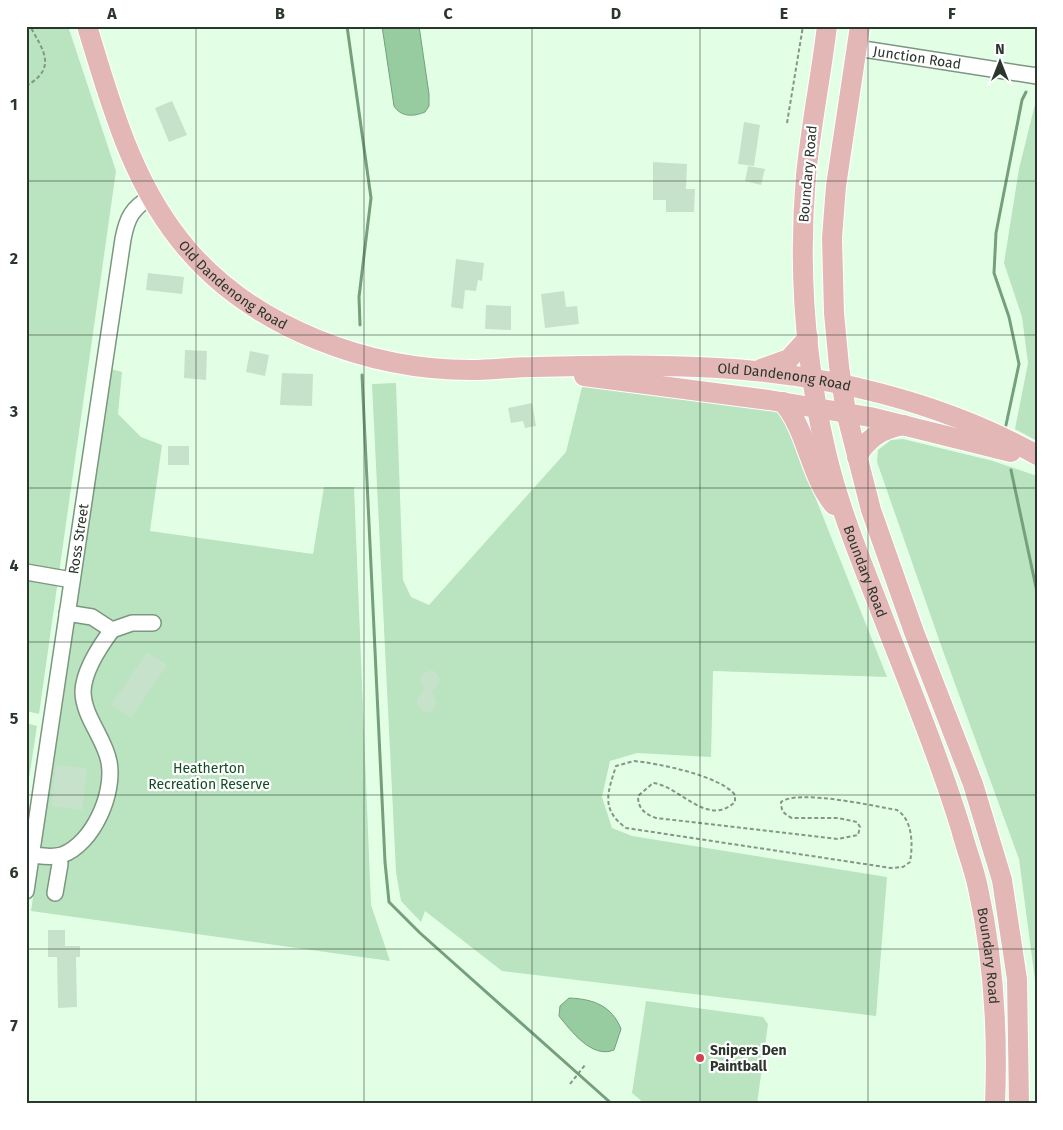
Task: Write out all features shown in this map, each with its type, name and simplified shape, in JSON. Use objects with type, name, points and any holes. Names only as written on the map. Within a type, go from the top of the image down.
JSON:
[{"type":"main road","name":"Old Dandenong Road","points":[[87,26],[123,138],[151,197],[186,248],[209,273],[273,318],[348,350],[391,361],[428,367],[471,370],[617,365],[717,368],[813,380],[842,386],[948,416],[1005,438],[1037,457]]},
{"type":"main road","name":"Boundary Road","points":[[860,26],[836,186],[832,238],[834,313],[842,386],[857,457],[884,550],[972,784],[1002,880],[1017,980],[1019,1104]]},
{"type":"main road","name":"Boundary Road","points":[[826,35],[806,174],[804,215],[803,264],[808,338],[817,408],[844,516],[950,797],[978,886],[992,964],[996,1002],[995,1104]]},
{"type":"main road","points":[[826,35],[857,48]]},
{"type":"main road","points":[[752,371],[785,362],[800,350],[808,338]]},
{"type":"main road","name":"Old Dandenong Road","points":[[518,367],[846,412],[909,425],[1037,457]]},
{"type":"main road","points":[[783,402],[797,422],[822,488],[844,516]]},
{"type":"main road","points":[[857,457],[874,436],[892,428],[909,425]]},
{"type":"street","name":"Junction Road","points":[[857,48],[1037,76]]},
{"type":"street","name":"Ross Street","points":[[26,891],[126,221],[133,209],[151,197]]},
{"type":"street","points":[[26,572],[72,580]]},
{"type":"street","points":[[68,613],[92,617],[112,630]]},
{"type":"street","points":[[32,855],[59,856],[71,849],[91,830],[102,809],[109,789],[109,760],[86,706],[84,690],[91,666],[112,630],[132,623],[153,623]]},
{"type":"street","points":[[55,892],[60,864],[59,856]]},
{"type":"path","points":[[26,86],[39,77],[45,61],[43,48],[30,26]]},
{"type":"path","points":[[787,123],[803,26]]},
{"type":"path","points":[[634,761],[664,765],[725,784],[735,795],[735,802],[721,810],[703,808],[663,785],[650,785],[638,796],[638,804],[647,815],[670,820],[838,839],[858,835],[860,828],[858,822],[838,818],[792,818],[786,815],[781,808],[781,802],[786,798],[812,798],[897,810],[904,814],[910,834],[910,862],[903,867],[891,868],[641,831],[626,828],[615,821],[609,810],[610,786],[616,766],[634,761]]},
{"type":"path","points":[[570,1084],[585,1066]]},
{"type":"green space","points":[[26,26],[68,26],[116,171],[39,714],[26,711]]},
{"type":"green space","points":[[1037,96],[1037,441],[1015,429],[1028,363],[1022,317],[1004,263],[1019,169]]},
{"type":"green space","name":"Heatherton Recreation Reserve","points":[[111,369],[122,372],[118,414],[141,437],[162,445],[150,531],[313,554],[324,487],[354,487],[371,905],[390,961],[31,911]]},
{"type":"green space","points":[[396,383],[403,580],[411,597],[429,605],[566,452],[583,383],[773,408],[788,421],[808,479],[887,677],[713,671],[711,757],[637,753],[610,761],[602,797],[612,828],[632,836],[887,877],[876,1016],[502,971],[425,911],[421,922],[401,901],[396,872],[372,384]]},
{"type":"green space","points":[[903,439],[993,461],[1037,476],[1037,995],[1019,859],[943,651],[877,462],[878,450],[891,440]]},
{"type":"green space","points":[[26,723],[37,726],[26,798]]},
{"type":"green space","name":"Snipers Den Paintball","points":[[646,1001],[763,1017],[768,1024],[757,1104],[645,1104],[632,1093]]},
{"type":"shaded area","points":[[382,26],[419,26],[429,94],[429,106],[425,112],[408,115],[400,112],[394,106]]},
{"type":"shaded area","points":[[569,998],[594,1002],[607,1009],[613,1015],[621,1029],[614,1050],[598,1051],[576,1036],[559,1016],[560,1006]]},
{"type":"building","points":[[172,101],[187,135],[169,142],[155,108]]},
{"type":"building","points":[[744,122],[760,125],[754,166],[738,164]]},
{"type":"building","points":[[653,162],[687,164],[686,189],[695,189],[694,212],[666,212],[666,200],[653,200]]},
{"type":"building","points":[[748,166],[765,169],[761,185],[745,181]]},
{"type":"building","points":[[456,259],[484,263],[482,281],[478,280],[476,291],[465,290],[463,309],[451,307]]},
{"type":"building","points":[[148,273],[184,277],[182,294],[146,290]]},
{"type":"building","points":[[564,291],[566,307],[577,306],[579,324],[545,328],[541,294]]},
{"type":"building","points":[[486,305],[511,306],[511,330],[485,329]]},
{"type":"building","points":[[185,350],[207,351],[206,380],[184,378]]},
{"type":"building","points":[[250,351],[269,355],[265,376],[246,372]]},
{"type":"building","points":[[282,373],[313,374],[312,406],[280,405]]},
{"type":"building","points":[[532,403],[536,426],[525,428],[523,421],[511,423],[508,408]]},
{"type":"building","points":[[168,446],[189,446],[189,465],[168,465]]},
{"type":"building","points":[[147,652],[167,665],[131,718],[111,705]]},
{"type":"building","points":[[433,670],[440,678],[439,684],[432,692],[437,705],[433,711],[423,713],[417,705],[417,699],[424,690],[419,679],[423,673]]},
{"type":"building","points":[[56,765],[87,768],[82,810],[51,806]]},
{"type":"building","points":[[48,930],[65,930],[65,946],[80,946],[80,957],[76,957],[77,1007],[58,1008],[57,957],[48,957]]},
{"type":"waterway","points":[[347,26],[371,198],[359,297],[360,325]]},
{"type":"waterway","points":[[1006,425],[1019,364],[1009,317],[994,273],[996,233],[1022,100],[1026,92]]},
{"type":"waterway","points":[[362,375],[385,862],[389,902],[420,933],[612,1104]]},
{"type":"waterway","points":[[1011,470],[1037,592]]},
{"type":"place","name":"Snipers Den Paintball","points":[[700,1058]]}]
